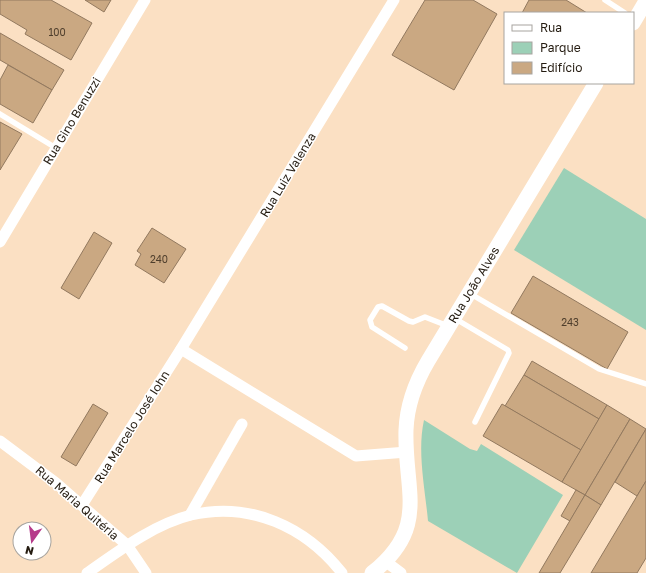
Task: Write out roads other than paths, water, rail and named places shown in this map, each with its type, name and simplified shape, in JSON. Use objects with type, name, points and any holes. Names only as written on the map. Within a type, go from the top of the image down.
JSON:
[{"type":"street","name":"Rua Gino Benuzzi","points":[[0,242],[145,0]]},
{"type":"street","name":"Rua Luiz Valenza","points":[[181,349],[394,0]]},
{"type":"street","points":[[634,16],[646,1]]},
{"type":"street","name":"Rua João Alves","points":[[372,573],[395,550],[404,535],[409,519],[411,505],[407,452],[407,417],[414,386],[469,292],[595,84]]},
{"type":"street","points":[[181,349],[356,456],[407,452]]},
{"type":"street","name":"Rua Marcelo José Iohn","points":[[82,505],[181,349]]},
{"type":"street","points":[[190,515],[242,424]]},
{"type":"street","name":"Rua Maria Quitéria","points":[[0,441],[41,471],[127,545],[146,573]]},
{"type":"street","points":[[87,573],[127,545],[156,529],[190,515],[219,513],[245,514],[277,522],[311,541],[323,551],[342,573]]},
{"type":"street","points":[[385,561],[401,573]]},
{"type":"lane","points":[[606,0],[623,12]]},
{"type":"lane","points":[[0,114],[56,148]]},
{"type":"lane","points":[[469,292],[599,369],[646,384]]},
{"type":"lane","points":[[405,348],[372,327],[370,320],[378,307],[382,306],[413,322],[425,317],[451,322],[508,350],[509,353],[475,422]]}]
